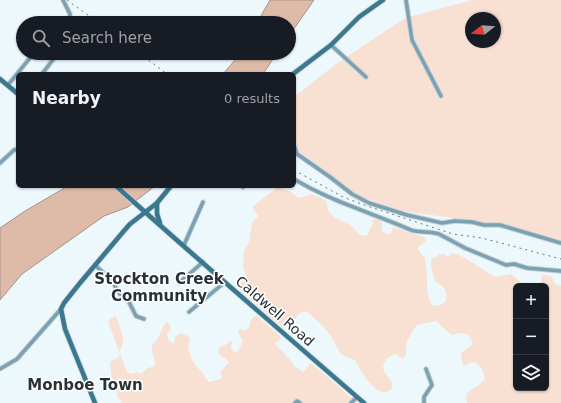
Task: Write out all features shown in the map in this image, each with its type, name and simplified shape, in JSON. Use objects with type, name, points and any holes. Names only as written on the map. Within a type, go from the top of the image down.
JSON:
[{"type":"street","points":[[63,0],[70,16]]},
{"type":"street","points":[[296,72],[331,45],[359,17],[383,0]]},
{"type":"street","points":[[406,0],[412,40],[441,96]]},
{"type":"street","points":[[331,45],[366,77]]},
{"type":"street","points":[[19,72],[28,60]]},
{"type":"street","points":[[44,72],[53,60]]},
{"type":"street","points":[[8,85],[16,75]]},
{"type":"street","points":[[0,78],[16,92]]},
{"type":"street","points":[[0,163],[16,150]]},
{"type":"street","points":[[296,151],[297,154],[352,194],[369,203],[407,215],[442,223],[456,221],[472,222],[484,225],[500,225],[561,243]]},
{"type":"street","points":[[296,180],[313,189],[411,230],[422,233],[435,232],[440,234],[465,248],[506,265],[514,264],[528,268],[561,271]]},
{"type":"street","name":"Caldwell Road","points":[[118,188],[274,326],[364,403]]},
{"type":"street","points":[[0,369],[17,359],[61,309],[64,303],[130,224],[157,204],[169,188]]},
{"type":"street","points":[[184,245],[204,202]]},
{"type":"street","points":[[157,204],[157,214],[161,226]]},
{"type":"street","points":[[179,283],[203,262]]},
{"type":"street","points":[[95,265],[112,281],[120,294],[128,300],[136,316],[144,319]]},
{"type":"street","points":[[189,312],[225,282]]},
{"type":"street","points":[[61,309],[64,329],[96,403]]},
{"type":"street","points":[[424,403],[424,397],[432,386],[426,369]]},
{"type":"street","points":[[351,403],[357,397]]},
{"type":"street","points":[[295,403],[297,401],[300,403]]},
{"type":"shaded area","points":[[270,0],[314,0],[296,26],[296,16],[261,16]]},
{"type":"shaded area","points":[[472,0],[561,0],[561,243],[508,226],[396,210],[345,190],[296,150],[296,95],[336,64],[405,18]]},
{"type":"shaded area","points":[[235,60],[272,60],[264,72],[225,72]]},
{"type":"shaded area","points":[[65,188],[152,188],[128,207],[104,216],[22,274],[0,300],[0,228],[25,211]]},
{"type":"shaded area","points":[[277,188],[281,188],[291,192],[299,198],[312,194],[323,199],[327,202],[329,212],[335,218],[348,224],[358,234],[367,235],[373,223],[372,220],[379,219],[382,222],[382,231],[387,234],[391,233],[393,227],[426,238],[425,242],[418,247],[419,252],[425,260],[428,294],[432,305],[436,306],[443,304],[446,301],[446,291],[435,281],[431,267],[432,258],[437,257],[439,254],[444,254],[448,257],[452,253],[457,254],[495,277],[511,274],[522,283],[513,283],[513,391],[549,391],[549,283],[541,283],[541,275],[552,277],[555,284],[561,286],[561,403],[467,403],[467,393],[485,379],[481,367],[475,363],[468,363],[464,366],[462,361],[461,353],[473,344],[472,340],[468,335],[463,333],[453,335],[449,333],[436,321],[417,325],[410,335],[406,346],[406,354],[403,359],[396,354],[385,361],[383,367],[385,373],[393,384],[391,390],[384,393],[379,391],[363,375],[355,360],[340,353],[331,336],[323,326],[306,311],[300,313],[284,329],[237,287],[245,279],[246,275],[243,266],[244,251],[249,242],[252,223],[258,216],[252,207]]},
{"type":"shaded area","points":[[256,315],[282,338],[275,343],[293,365],[303,372],[311,363],[353,399],[355,403],[122,403],[117,395],[117,386],[112,378],[110,364],[111,361],[119,357],[120,354],[109,324],[109,320],[115,316],[123,337],[123,343],[120,351],[127,372],[131,374],[137,372],[141,374],[148,368],[155,366],[152,345],[156,341],[166,322],[169,323],[171,328],[167,335],[169,341],[173,343],[175,337],[180,333],[188,336],[190,339],[188,348],[192,360],[209,382],[221,379],[222,376],[220,372],[229,362],[220,355],[220,347],[226,345],[232,340],[231,349],[237,353],[243,341],[238,332],[240,329],[243,331],[249,328],[251,320]]},
{"type":"railway","points":[[67,0],[89,16]]},
{"type":"railway","points":[[148,60],[164,72]]},
{"type":"railway","points":[[296,171],[343,197],[367,206],[453,234],[482,238],[561,259]]},
{"type":"district","name":"Stockton Creek Community","points":[[159,288]]},
{"type":"district","name":"Monboe Town","points":[[85,385]]}]
